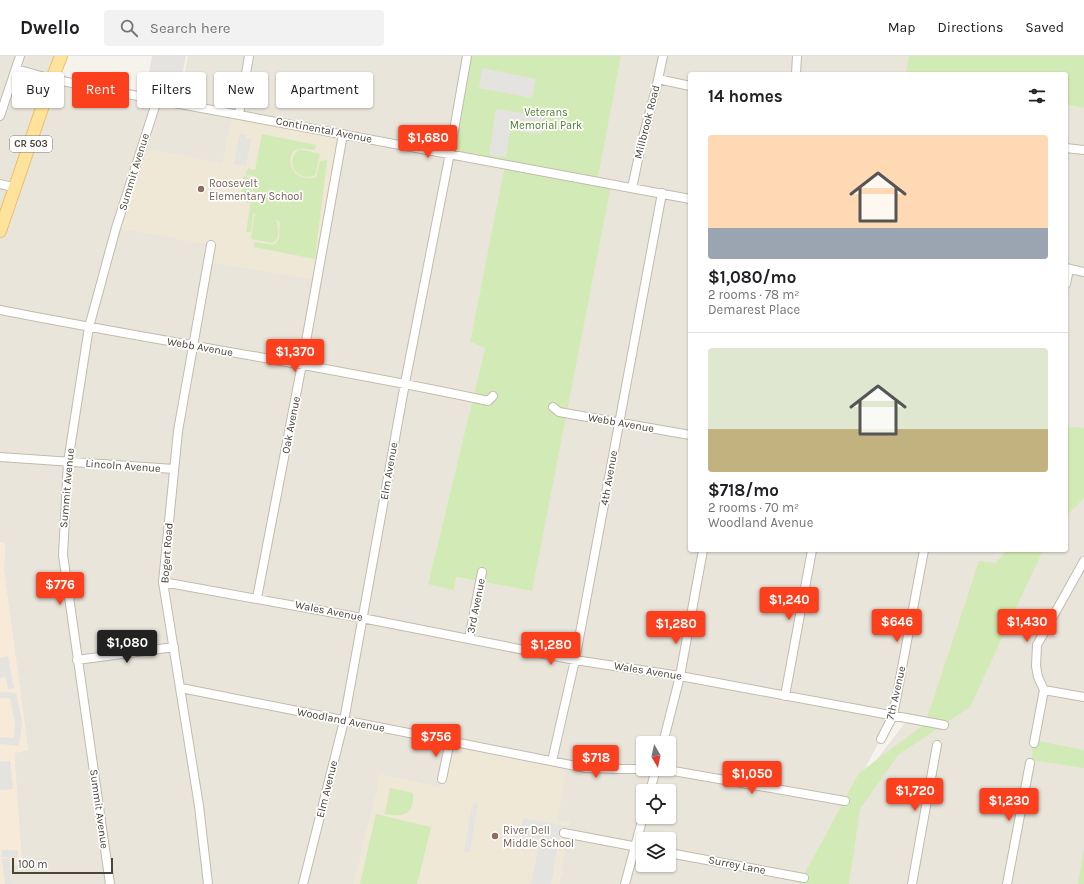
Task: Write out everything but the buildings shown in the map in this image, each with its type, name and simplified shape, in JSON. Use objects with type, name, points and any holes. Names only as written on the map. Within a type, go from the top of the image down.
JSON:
[{"type":"main road","name":"CR 503","points":[[55,72],[62,56]]},
{"type":"main road","name":"CR 503","points":[[0,231],[42,108]]},
{"type":"street","points":[[0,116],[3,98],[20,56]]},
{"type":"street","points":[[239,114],[249,56]]},
{"type":"street","name":"Elm Avenue","points":[[303,884],[344,721],[405,383],[450,153],[467,56]]},
{"type":"street","name":"Millbrook Road","points":[[632,188],[648,113],[663,56]]},
{"type":"street","points":[[796,72],[798,56]]},
{"type":"street","name":"Continental Avenue","points":[[16,69],[27,72]]},
{"type":"street","points":[[658,78],[688,86]]},
{"type":"street","name":"Continental Avenue","points":[[64,81],[137,96]]},
{"type":"street","name":"Summit Avenue","points":[[110,884],[62,555],[68,462],[89,327],[116,228],[154,108]]},
{"type":"street","name":"Continental Avenue","points":[[204,108],[688,199]]},
{"type":"street","name":"Oak Avenue","points":[[257,598],[302,364],[343,134]]},
{"type":"street","points":[[1068,148],[1084,150]]},
{"type":"street","points":[[0,184],[16,188]]},
{"type":"street","name":"4th Avenue","points":[[552,761],[575,660],[662,193]]},
{"type":"street","name":"Bogert Road","points":[[208,884],[203,835],[181,688],[163,582],[178,431],[211,245]]},
{"type":"street","points":[[1068,269],[1084,272]]},
{"type":"street","name":"Webb Avenue","points":[[0,310],[405,383],[488,401],[493,396]]},
{"type":"street","name":"Webb Avenue","points":[[553,407],[559,412],[688,436]]},
{"type":"street","name":"Lincoln Avenue","points":[[0,457],[174,469]]},
{"type":"street","points":[[665,736],[680,676],[703,552]]},
{"type":"street","points":[[785,696],[812,552]]},
{"type":"street","name":"7th Avenue","points":[[881,739],[893,716],[924,552]]},
{"type":"street","points":[[1034,743],[1044,690],[1038,677],[1036,666],[1037,645],[1084,561]]},
{"type":"street","name":"3rd Avenue","points":[[469,639],[482,572]]},
{"type":"street","name":"Wales Avenue","points":[[163,582],[257,598],[575,660],[680,676],[944,725]]},
{"type":"street","points":[[77,660],[174,647]]},
{"type":"street","name":"Woodland Avenue","points":[[181,688],[586,768],[618,770],[636,769]]},
{"type":"street","points":[[1044,690],[1084,697]]},
{"type":"street","points":[[442,779],[450,741]]},
{"type":"street","points":[[912,884],[937,744]]},
{"type":"street","points":[[1007,884],[1030,763]]},
{"type":"street","points":[[676,771],[845,801]]},
{"type":"street","points":[[564,833],[636,846]]},
{"type":"street","name":"Surrey Lane","points":[[676,853],[804,878]]},
{"type":"street","points":[[625,884],[636,855]]},
{"type":"shaded area","points":[[0,56],[60,56],[54,72],[12,72],[12,108],[64,108],[64,81],[72,83],[72,108],[129,108],[129,94],[137,95],[137,108],[206,108],[206,72],[185,72],[188,56],[467,56],[506,164],[470,342],[485,348],[428,584],[456,577],[532,591],[596,181],[621,56],[909,56],[905,72],[688,72],[688,552],[1005,552],[995,563],[952,648],[1014,552],[1068,552],[1068,105],[1084,108],[1084,884],[559,884],[569,821],[558,821],[442,779],[441,788],[381,775],[354,884],[12,884],[10,865],[22,865],[14,753],[28,750],[4,571],[5,543],[0,542]],"holes":[[[233,113],[211,245],[223,163]],[[893,716],[908,719],[856,786]]]},
{"type":"shaded area","points":[[152,56],[186,56],[183,72],[149,72]]},
{"type":"shaded area","points":[[482,68],[536,79],[532,98],[479,88]]},
{"type":"shaded area","points":[[496,109],[544,116],[541,134],[510,130],[506,157],[489,155]]},
{"type":"shaded area","points":[[233,113],[343,134],[317,280],[208,262],[211,245],[116,228],[141,148],[223,163]]},
{"type":"shaded area","points":[[240,133],[246,135],[246,138],[251,139],[246,166],[234,164]]},
{"type":"shaded area","points":[[0,542],[5,543],[4,571],[28,750],[14,753],[22,865],[11,865],[12,884],[0,884]]},
{"type":"shaded area","points":[[8,656],[14,688],[8,689],[6,677],[0,678],[0,658]]},
{"type":"shaded area","points":[[0,692],[16,693],[22,722],[19,746],[0,744],[0,737],[14,738],[15,723],[10,698],[0,698]]},
{"type":"shaded area","points":[[450,741],[566,764],[558,820],[569,821],[559,884],[354,884],[381,775],[441,788]]},
{"type":"shaded area","points":[[10,761],[13,789],[0,790],[0,762]]},
{"type":"shaded area","points":[[473,803],[478,804],[470,852],[464,851]]},
{"type":"shaded area","points":[[523,818],[566,826],[566,829],[561,828],[551,884],[531,884],[540,839],[510,833],[512,826],[521,828]]},
{"type":"shaded area","points":[[2,850],[18,850],[18,858],[1,857]]},
{"type":"shaded area","points":[[9,858],[12,884],[5,884],[2,859]]},
{"type":"green space","name":"Veterans Memorial Park","points":[[468,56],[621,56],[597,182],[611,185],[532,591],[456,577],[454,590],[428,584],[485,348],[470,342],[505,165],[450,155]]},
{"type":"green space","points":[[909,56],[1084,56],[1084,108],[1068,105],[1068,72],[905,72]]},
{"type":"green space","points":[[262,134],[317,145],[314,150],[300,148],[294,151],[291,156],[290,161],[292,167],[300,176],[307,178],[316,177],[320,161],[327,160],[315,259],[254,247],[255,242],[274,245],[279,239],[280,222],[276,219],[278,235],[273,243],[251,239],[254,216],[257,214],[253,214],[251,232],[246,232],[255,176],[246,175],[248,168],[255,170]]},
{"type":"green space","points":[[299,149],[320,154],[315,175],[309,177],[303,176],[298,174],[295,170],[293,160]]},
{"type":"green space","points":[[244,176],[254,178],[250,203],[240,201]]},
{"type":"green space","points":[[1069,427],[1084,428],[1084,498],[1068,514]]},
{"type":"green space","points":[[1005,552],[1042,552],[970,707],[898,755],[860,809],[849,884],[799,884],[859,773],[925,724],[979,561],[995,563]]},
{"type":"green space","points":[[1033,740],[1084,750],[1084,768],[1032,760]]},
{"type":"green space","points":[[390,788],[413,793],[412,806],[407,813],[403,815],[385,814]]},
{"type":"green space","points":[[376,814],[431,827],[417,884],[360,884]]},
{"type":"green space","points":[[1084,848],[1084,884],[1078,884]]},
{"type":"place","name":"Roosevelt Elementary School","points":[[201,189]]},
{"type":"place","name":"River Dell Middle School","points":[[495,836]]}]
